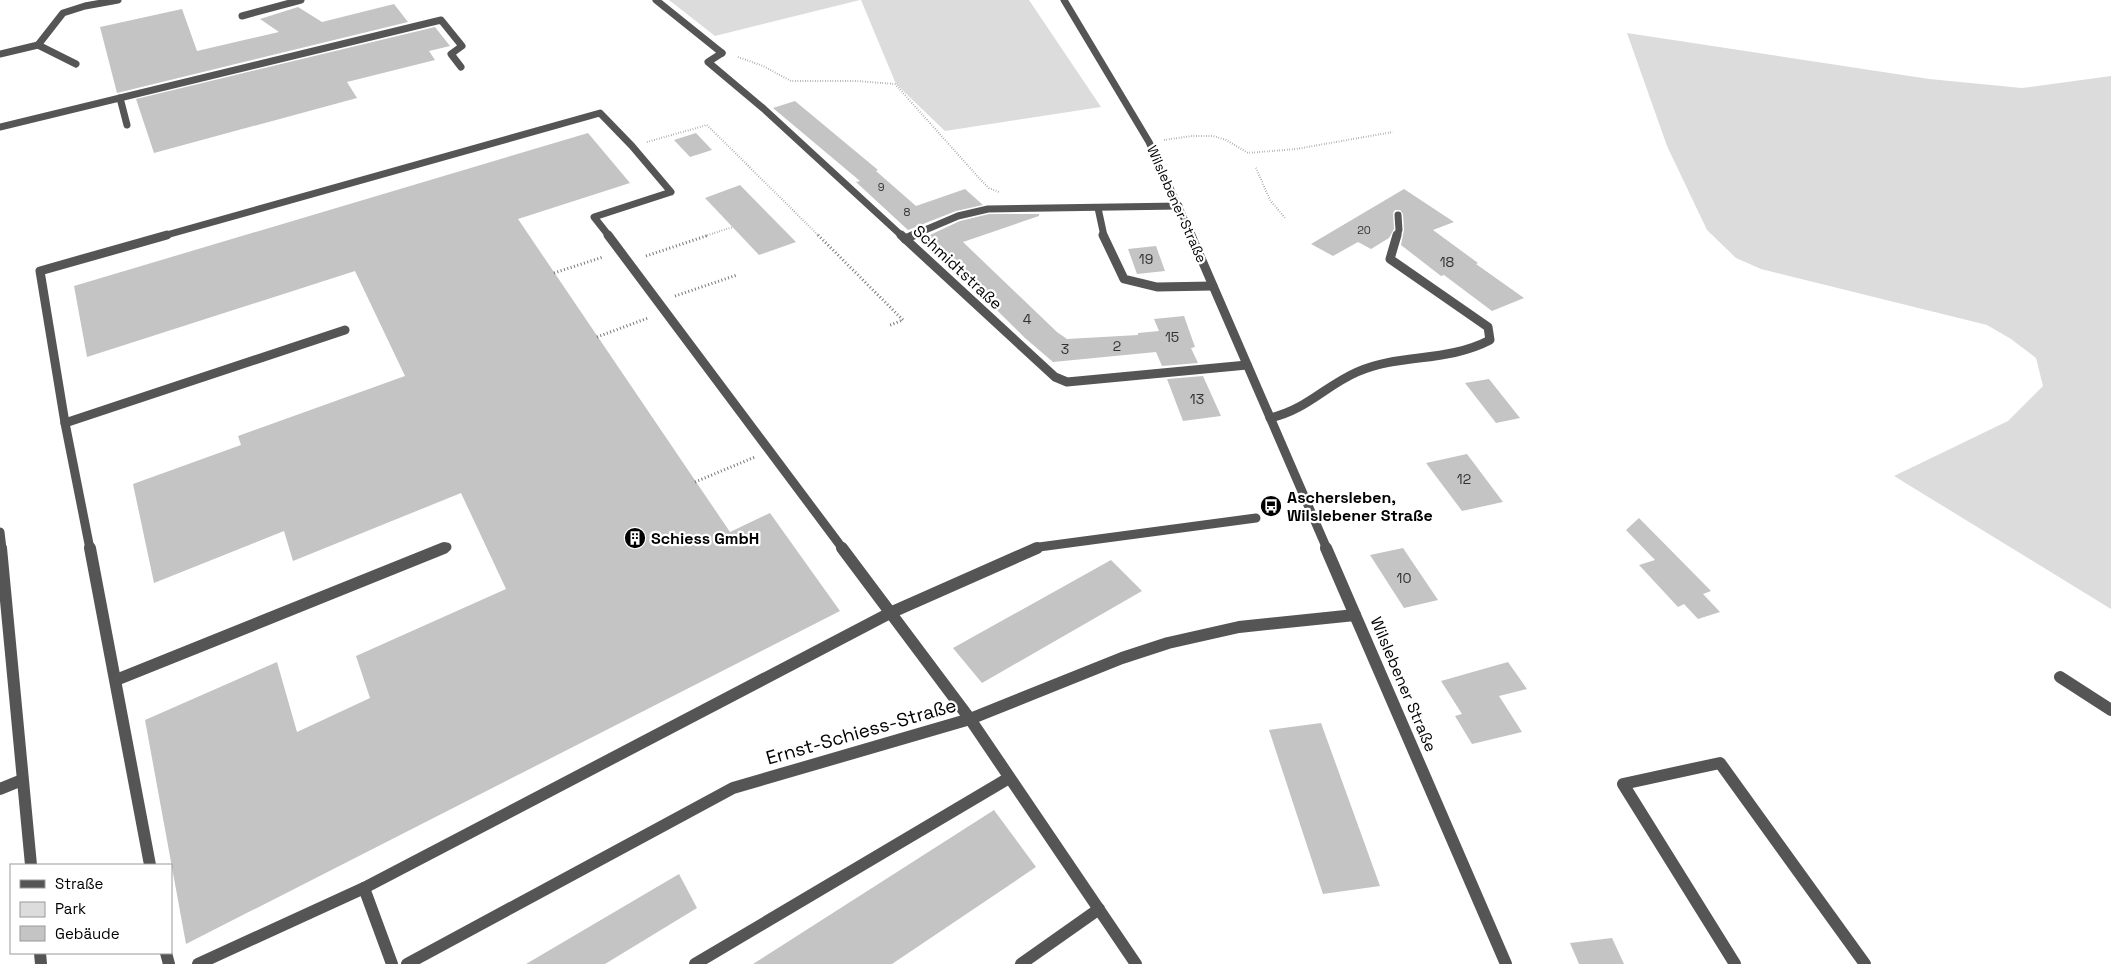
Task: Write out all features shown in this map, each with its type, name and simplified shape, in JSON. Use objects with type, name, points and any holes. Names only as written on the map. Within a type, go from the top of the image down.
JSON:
[{"type":"street","points":[[0,54],[38,45],[67,8],[118,0]]},
{"type":"street","points":[[242,16],[300,0]]},
{"type":"street","points":[[656,0],[722,53]]},
{"type":"street","name":"Wilslebener Straße","points":[[1064,0],[1149,142],[1175,197],[1506,964]]},
{"type":"street","points":[[0,126],[440,20],[462,46],[451,54],[461,67]]},
{"type":"street","points":[[38,45],[76,64]]},
{"type":"street","name":"Schmidtstraße","points":[[722,53],[708,62],[764,109],[1055,377],[1067,382],[1247,365]]},
{"type":"street","points":[[120,98],[127,125]]},
{"type":"street","points":[[150,864],[65,422],[40,271],[600,113],[632,146],[671,192],[594,217],[970,719],[1136,964]]},
{"type":"street","points":[[905,239],[958,216],[988,209],[1179,206]]},
{"type":"street","points":[[1098,208],[1101,231],[1124,279],[1140,285],[1213,286]]},
{"type":"street","points":[[1270,418],[1286,416],[1302,408],[1335,384],[1359,372],[1478,348],[1490,340],[1488,327],[1390,259],[1399,230],[1398,215]]},
{"type":"street","points":[[65,422],[345,330]]},
{"type":"street","points":[[198,964],[364,888],[890,613],[1039,546],[1256,518]]},
{"type":"street","points":[[0,532],[31,864]]},
{"type":"street","points":[[116,680],[447,547]]},
{"type":"street","name":"Ernst-Schiess-Straße","points":[[407,964],[733,788],[970,719],[1122,658],[1168,643],[1202,634],[1239,628],[1355,615]]},
{"type":"street","points":[[2060,677],[2111,710]]},
{"type":"street","points":[[1735,964],[1623,784],[1720,763],[1865,964]]},
{"type":"street","points":[[695,964],[1009,778]]},
{"type":"street","points":[[0,789],[22,780]]},
{"type":"street","points":[[364,888],[392,964]]},
{"type":"street","points":[[1021,964],[1098,909]]},
{"type":"path","points":[[722,53],[763,66],[791,81],[856,81],[895,84],[989,188],[1003,194]]},
{"type":"path","points":[[632,146],[707,125],[903,320],[888,326]]},
{"type":"path","points":[[1149,142],[1192,136],[1213,136],[1226,140],[1248,152],[1296,149],[1393,132]]},
{"type":"path","points":[[1256,168],[1270,200],[1285,218]]},
{"type":"path","points":[[628,262],[733,227]]},
{"type":"path","points":[[554,273],[620,252]]},
{"type":"path","points":[[658,302],[737,275]]},
{"type":"path","points":[[597,337],[665,312]]},
{"type":"path","points":[[695,482],[769,450]]},
{"type":"green space","points":[[669,0],[860,0],[715,36]]},
{"type":"green space","points":[[861,0],[1029,0],[1101,107],[945,131],[896,84]]},
{"type":"green space","points":[[1627,33],[1929,79],[2022,88],[2111,76],[2111,609],[1894,476],[2008,421],[2043,386],[2036,358],[2011,339],[1987,325],[1761,269],[1736,258],[1707,230],[1667,146]]},
{"type":"building","points":[[394,4],[408,22],[117,93],[100,27],[182,9],[197,51],[279,32],[260,19],[298,7],[322,22]]},
{"type":"building","points":[[435,27],[450,46],[429,51],[435,60],[347,82],[357,98],[154,153],[136,99]]},
{"type":"building","points":[[795,101],[878,170],[876,171],[916,206],[965,189],[983,205],[956,211],[908,230],[856,182],[860,181],[773,108]]},
{"type":"building","name":"Schiess GmbH","points":[[588,133],[630,183],[518,219],[730,532],[770,513],[840,611],[186,944],[145,720],[277,662],[297,732],[370,698],[356,656],[506,589],[461,493],[293,561],[284,531],[154,583],[133,484],[241,445],[238,436],[405,376],[355,271],[87,357],[74,286]]},
{"type":"building","points":[[696,133],[712,150],[690,157],[674,140]]},
{"type":"building","points":[[740,185],[796,242],[759,255],[705,198]]},
{"type":"building","points":[[1404,189],[1454,222],[1433,230],[1524,298],[1492,311],[1444,275],[1441,276],[1401,245],[1404,230],[1403,214],[1400,210],[1395,210],[1393,213],[1394,229],[1389,238],[1371,249],[1358,242],[1333,256],[1311,244]]},
{"type":"building","points":[[989,214],[1039,214],[1039,216],[963,242],[1057,332],[1067,339],[1138,335],[1138,333],[1159,331],[1154,319],[1184,316],[1195,347],[1191,348],[1198,363],[1162,366],[1156,352],[1053,362],[1025,338],[950,264],[947,265],[919,240],[960,221]]},
{"type":"building","points":[[1156,246],[1165,271],[1137,274],[1128,249]]},
{"type":"building","points":[[1203,376],[1221,416],[1183,421],[1167,379]]},
{"type":"building","points":[[1489,379],[1520,418],[1496,423],[1465,383]]},
{"type":"building","points":[[1467,454],[1503,502],[1462,511],[1426,463]]},
{"type":"building","points":[[1639,518],[1711,591],[1703,594],[1720,612],[1698,619],[1684,604],[1678,607],[1639,565],[1655,560],[1626,530]]},
{"type":"building","points":[[1403,548],[1438,600],[1404,608],[1370,555]]},
{"type":"building","points":[[1111,560],[1142,591],[982,683],[953,648]]},
{"type":"building","points":[[1508,662],[1527,689],[1499,696],[1522,732],[1472,744],[1455,716],[1462,714],[1441,681]]},
{"type":"building","points":[[1321,723],[1380,886],[1323,894],[1269,730]]},
{"type":"building","points":[[994,810],[1036,867],[892,964],[753,964]]},
{"type":"building","points":[[679,874],[697,908],[605,964],[526,964]]},
{"type":"building","points":[[1612,938],[1624,964],[1579,964],[1570,943]]},
{"type":"place","name":"Aschersleben, Wilslebener Straße","points":[[1271,506]]},
{"type":"place","name":"Schiess GmbH","points":[[635,538]]}]
